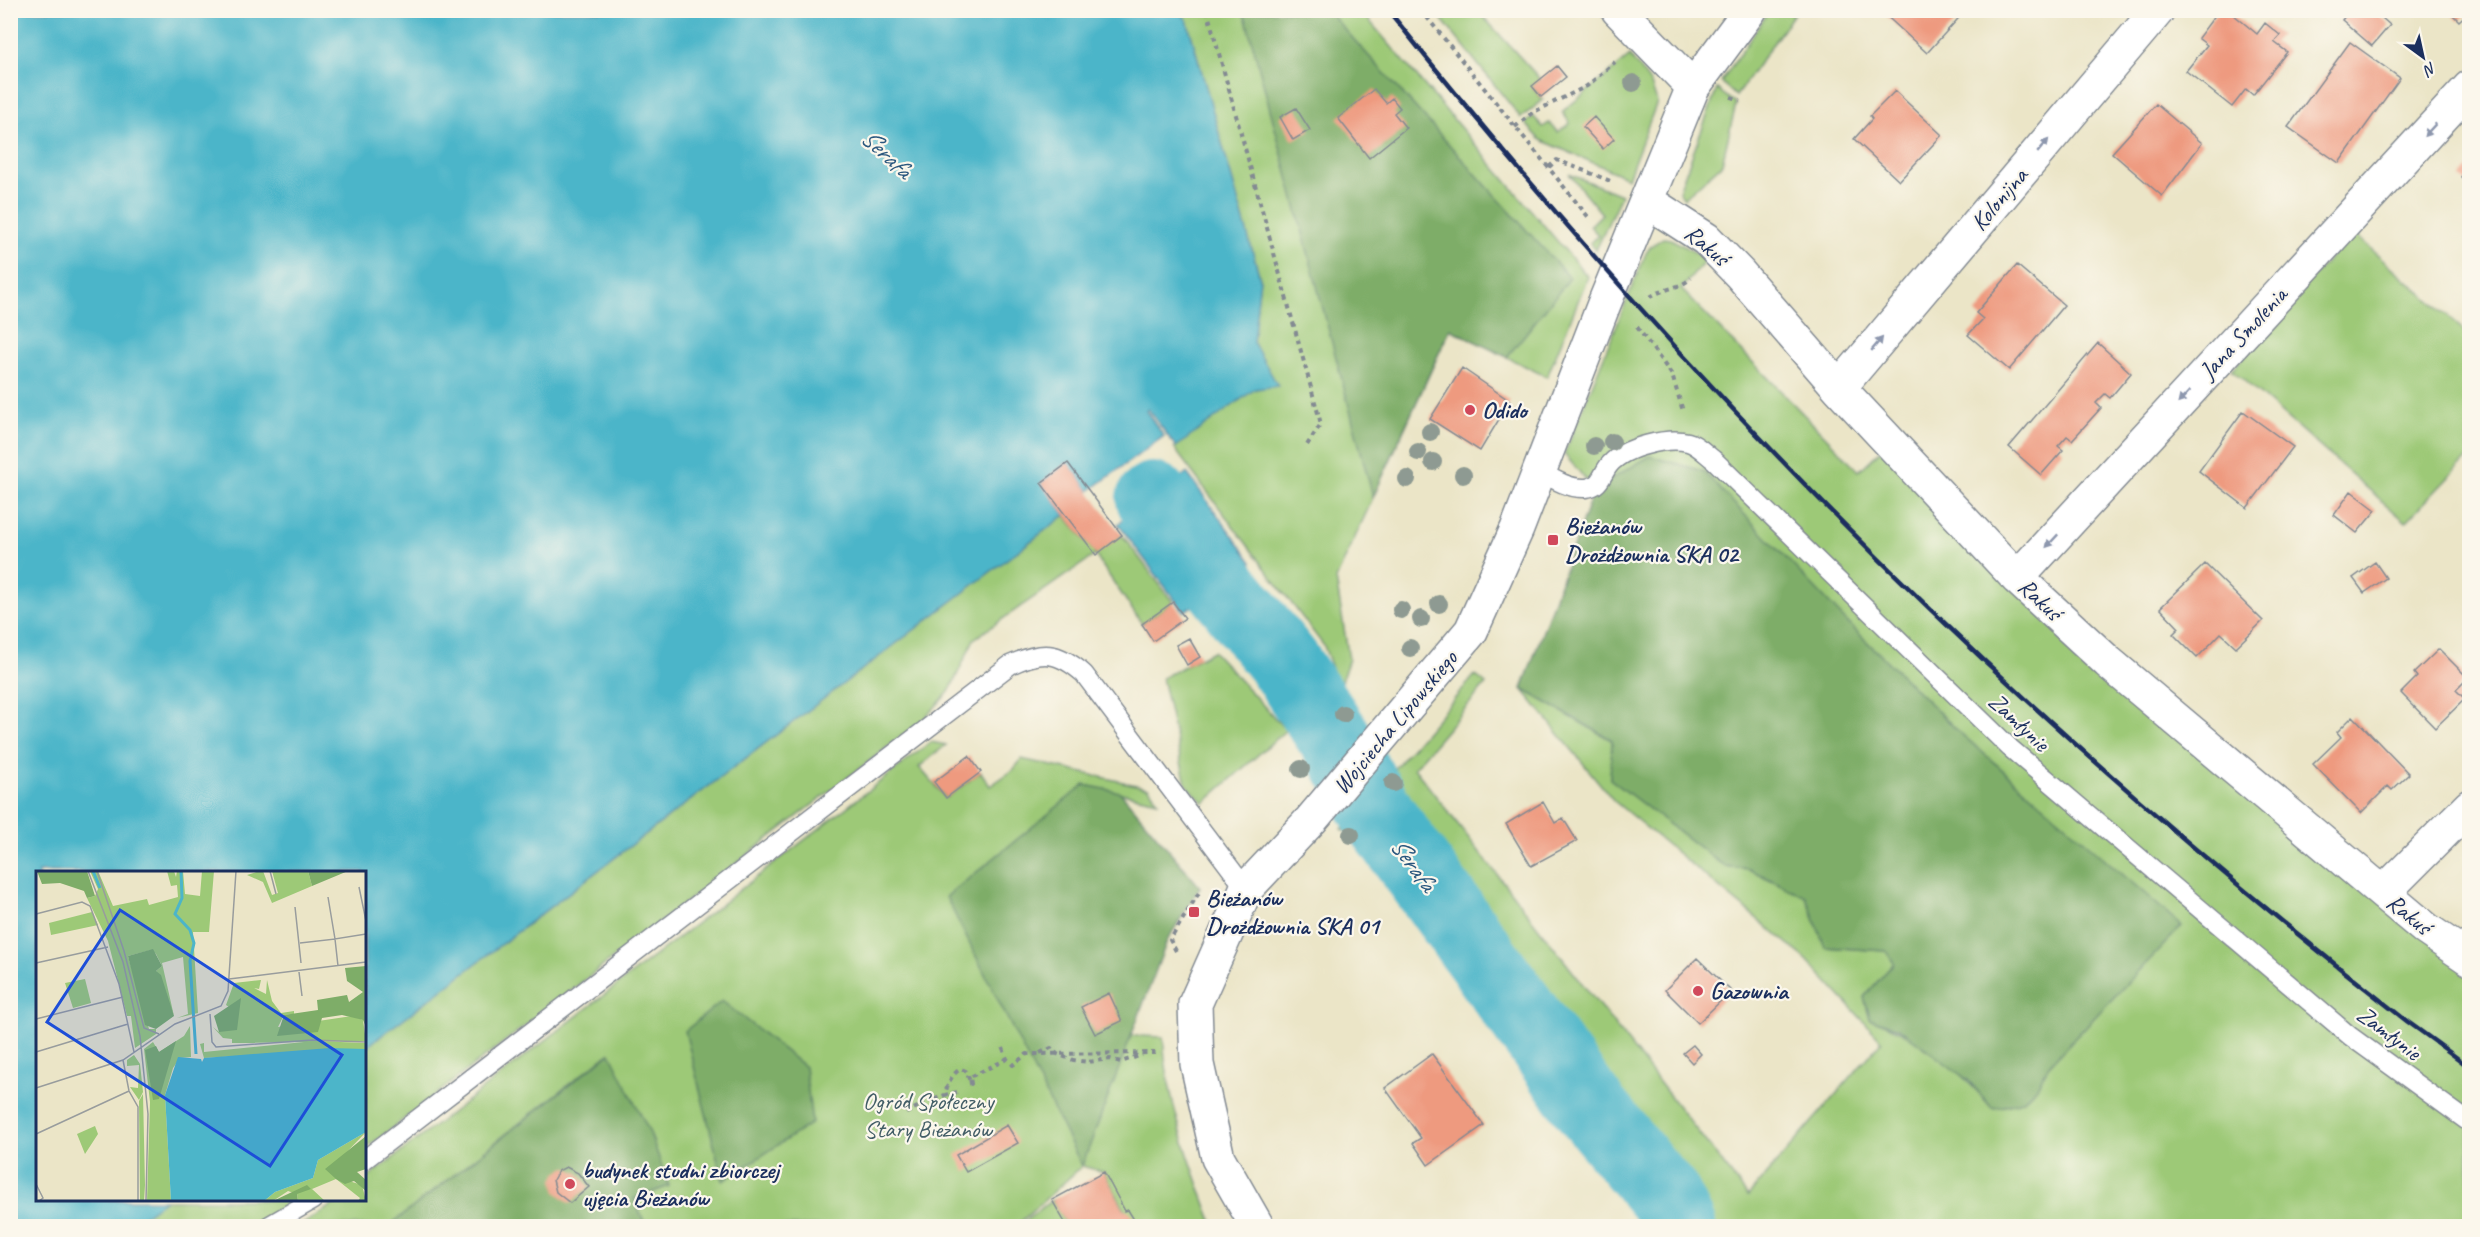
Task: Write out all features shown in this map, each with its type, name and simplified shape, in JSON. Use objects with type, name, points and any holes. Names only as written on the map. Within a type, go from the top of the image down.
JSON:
[{"type":"street","points":[[1618,10],[1643,39],[1693,87]]},
{"type":"street","name":"Wojciecha Lipowskiego","points":[[1257,1227],[1218,1158],[1197,1064],[1195,1005],[1246,889],[1311,820],[1471,631],[1517,529],[1693,87],[1750,10]]},
{"type":"street","name":"Kolonijna","points":[[1839,388],[2158,10]]},
{"type":"street","name":"Jana Smolenia","points":[[2017,578],[2469,87]]},
{"type":"street","name":"Rakuś","points":[[1647,201],[1706,239],[1839,388],[2017,578],[2108,662],[2426,929],[2469,959]]},
{"type":"street","points":[[2383,893],[2469,806]]},
{"type":"lane","points":[[1539,471],[1567,486],[1588,489],[1601,480],[1611,463],[1641,447],[1667,440],[1690,442]]},
{"type":"lane","name":"Zamłynie","points":[[1690,442],[1714,460],[2010,748],[2350,1036],[2469,1123]]},
{"type":"lane","points":[[366,1158],[1010,665],[1029,656],[1051,654],[1069,660],[1084,674],[1246,889]]},
{"type":"lane","points":[[268,1227],[311,1201]]},
{"type":"path","points":[[1207,10],[1321,424],[1305,448]]},
{"type":"path","points":[[1421,10],[1590,219]]},
{"type":"path","points":[[1515,128],[1532,112],[1587,86],[1643,39]]},
{"type":"path","points":[[1549,167],[1557,160],[1628,188],[1647,201]]},
{"type":"path","points":[[1644,302],[1660,291],[1686,284],[1716,249]]},
{"type":"path","points":[[1635,325],[1672,375],[1690,442]]},
{"type":"path","points":[[1003,1048],[1007,1059],[1013,1065],[1028,1054],[1160,1053],[1138,1055],[1121,1062],[1110,1059],[1073,1060],[1057,1054]]},
{"type":"path","points":[[945,1095],[947,1084],[955,1072],[961,1069],[966,1071],[971,1084],[970,1077],[1007,1059]]},
{"type":"path","points":[[906,1113],[921,1105],[925,1097],[933,1100],[957,1092]]},
{"type":"green space","points":[[1178,11],[1361,11],[1588,277],[1547,377],[1450,329],[1336,579],[1349,659],[1339,687],[1324,646],[1174,448],[1255,389],[1277,386],[1253,342],[1260,278],[1187,20]]},
{"type":"green space","points":[[1241,11],[1328,11],[1570,278],[1507,357],[1450,329],[1373,497],[1246,19]]},
{"type":"green space","points":[[1435,11],[1478,11],[1540,79],[1532,86],[1543,100],[1521,118]]},
{"type":"green space","points":[[1769,11],[1796,11],[1736,96],[1721,82]]},
{"type":"green space","points":[[1630,56],[1651,84],[1657,102],[1628,178],[1541,140],[1525,123],[1533,116],[1543,127],[1549,123],[1558,132],[1570,123],[1562,112]]},
{"type":"green space","points":[[1717,89],[1736,104],[1722,164],[1684,198],[1679,191]]},
{"type":"green space","points":[[1569,174],[1621,195],[1596,250],[1590,243],[1598,235],[1590,226],[1602,214]]},
{"type":"green space","points":[[2352,232],[2469,335],[2469,456],[2406,522],[2232,370]]},
{"type":"green space","points":[[1663,238],[1671,239],[1707,259],[1681,289],[1859,471],[1881,450],[2469,974],[2469,1226],[1653,1226],[1645,1211],[1560,1110],[1370,850],[1342,829],[1475,675],[1486,684],[1414,768],[1748,1196],[1882,1041],[1806,959],[1614,801],[1522,689],[1613,741],[1610,779],[1724,866],[1749,869],[1806,897],[1825,947],[1886,951],[1894,963],[1864,997],[1870,1019],[1905,1034],[1937,1055],[1966,1080],[1992,1108],[2013,1104],[2027,1097],[2049,1065],[2181,926],[1958,731],[1850,625],[1594,489],[1564,454],[1646,253],[1651,246]]},
{"type":"green space","points":[[1650,456],[1703,471],[1850,625],[1958,731],[2182,926],[2049,1065],[2033,1091],[2021,1101],[1992,1108],[1969,1081],[1898,1028],[1870,1019],[1864,997],[1894,963],[1886,951],[1825,947],[1806,897],[1749,869],[1724,866],[1610,779],[1612,740],[1522,689],[1594,489]]},
{"type":"green space","points":[[1065,515],[1096,554],[1122,535],[1173,602],[1142,624],[1095,555],[974,639],[949,692],[924,719],[366,1148],[366,1047]]},
{"type":"green space","points":[[1213,651],[1286,730],[1204,803],[1186,784],[1162,678]]},
{"type":"green space","name":"Ogród Społeczny Stary Bieżanów","points":[[931,742],[946,745],[919,767],[946,798],[981,772],[990,786],[1013,770],[1022,759],[1149,788],[1158,801],[1084,785],[1095,1034],[1163,1037],[1169,1086],[1181,1134],[1214,1226],[1134,1226],[1104,1172],[1082,1166],[1016,1226],[646,1226],[634,1199],[669,1186],[609,1053],[389,1226],[300,1226],[338,1201],[366,1201],[366,1179]],"holes":[[[1115,1078],[1082,1165],[1047,1094]]]},
{"type":"green space","points":[[1084,785],[1120,792],[1200,887],[1167,941],[1082,1166],[946,897]]},
{"type":"green space","points":[[722,1001],[805,1067],[812,1123],[723,1181],[685,1031]]},
{"type":"green space","points":[[610,1053],[650,1133],[669,1186],[634,1199],[646,1226],[389,1226]]},
{"type":"green space","points":[[1052,1200],[1067,1226],[1019,1226]]},
{"type":"green space","points":[[164,1201],[295,1201],[253,1226],[130,1226]]},
{"type":"water","points":[[10,11],[1178,11],[1187,20],[1260,278],[1253,342],[1278,386],[1255,389],[1176,447],[1148,409],[1146,411],[1164,436],[1089,491],[1067,463],[1042,483],[1065,515],[366,1047],[366,871],[36,871],[36,1201],[164,1201],[130,1226],[11,1226]]},
{"type":"water","points":[[1187,473],[1252,562],[1184,612],[1118,524]]},
{"type":"building","points":[[1880,10],[1966,10],[1927,53]]},
{"type":"building","points":[[2219,10],[2228,10],[2257,34],[2265,23],[2280,35],[2274,42],[2287,52],[2253,95],[2246,89],[2232,107],[2186,71],[2207,45],[2198,38]]},
{"type":"building","points":[[2350,10],[2373,10],[2390,25],[2372,46],[2342,20]]},
{"type":"building","points":[[2448,10],[2470,10],[2470,11],[2459,21]]},
{"type":"building","points":[[2350,42],[2400,78],[2339,163],[2288,127]]},
{"type":"building","points":[[1557,66],[1566,77],[1541,97],[1532,86]]},
{"type":"building","points":[[1374,89],[1386,103],[1392,98],[1400,108],[1394,113],[1406,128],[1369,158],[1338,118]]},
{"type":"building","points":[[1895,91],[1942,135],[1899,181],[1854,139],[1872,119],[1870,116]]},
{"type":"building","points":[[2156,104],[2202,143],[2162,196],[2112,153]]},
{"type":"building","points":[[1296,108],[1310,130],[1293,140],[1280,117]]},
{"type":"building","points":[[1594,117],[1614,139],[1603,149],[1583,127]]},
{"type":"building","points":[[2469,167],[2469,184],[2461,177]]},
{"type":"building","points":[[2017,265],[2064,305],[2009,370],[1968,335],[1983,319],[1976,313]]},
{"type":"building","points":[[2098,343],[2131,373],[2110,398],[2105,394],[2096,403],[2101,408],[2072,440],[2067,436],[2058,446],[2063,450],[2041,475],[2009,447]]},
{"type":"building","name":"Odido","points":[[1462,368],[1510,401],[1480,451],[1430,419]]},
{"type":"building","points":[[2243,411],[2293,447],[2247,508],[2199,471]]},
{"type":"building","points":[[1068,463],[1122,535],[1096,555],[1041,483]]},
{"type":"building","points":[[2351,491],[2376,510],[2357,533],[2334,515]]},
{"type":"building","points":[[2375,562],[2386,578],[2364,593],[2353,578]]},
{"type":"building","points":[[2205,564],[2263,621],[2236,647],[2221,633],[2197,658],[2173,634],[2179,628],[2160,608]]},
{"type":"building","points":[[1173,602],[1185,618],[1153,641],[1142,624]]},
{"type":"building","points":[[1189,638],[1200,657],[1187,665],[1176,645]]},
{"type":"building","points":[[2439,649],[2468,678],[2456,690],[2465,699],[2435,728],[2401,693],[2417,677],[2414,673]]},
{"type":"building","points":[[2353,716],[2409,774],[2392,790],[2388,786],[2361,813],[2313,764],[2341,737],[2337,732]]},
{"type":"building","points":[[969,756],[981,772],[946,798],[934,782]]},
{"type":"building","points":[[1543,802],[1555,823],[1563,818],[1577,841],[1531,866],[1506,824]]},
{"type":"building","name":"Gazownia","points":[[1697,958],[1731,991],[1698,1023],[1665,990]]},
{"type":"building","points":[[1109,993],[1122,1021],[1095,1034],[1081,1007]]},
{"type":"building","points":[[1693,1045],[1701,1054],[1692,1063],[1683,1053]]},
{"type":"building","points":[[1432,1054],[1484,1125],[1428,1165],[1413,1143],[1421,1138],[1385,1088]]},
{"type":"building","points":[[1007,1125],[1018,1143],[966,1172],[956,1155]]},
{"type":"building","name":"budynek studni zbiorczej ujęcia Bieżanów","points":[[566,1167],[578,1173],[589,1187],[570,1203],[556,1192],[553,1180],[558,1171]]},
{"type":"building","points":[[1104,1172],[1125,1211],[1128,1210],[1138,1226],[1067,1226],[1052,1200]]},
{"type":"waterway","name":"Serafa","points":[[1153,499],[1284,663],[1334,737],[1380,817],[1591,1109],[1666,1199],[1679,1226]]},
{"type":"railway","points":[[1388,10],[1465,105],[1624,290],[1790,469],[1875,555],[2052,723],[2183,838],[2362,986],[2470,1068]]},
{"type":"place","name":"Odido","points":[[1470,410]]},
{"type":"place","name":"Bieżanów Drożdżownia SKA 02","points":[[1553,540]]},
{"type":"place","name":"Bieżanów Drożdżownia SKA 01","points":[[1194,912]]},
{"type":"place","name":"Gazownia","points":[[1698,991]]},
{"type":"place","name":"budynek studni zbiorczej ujęcia Bieżanów","points":[[570,1184]]}]
